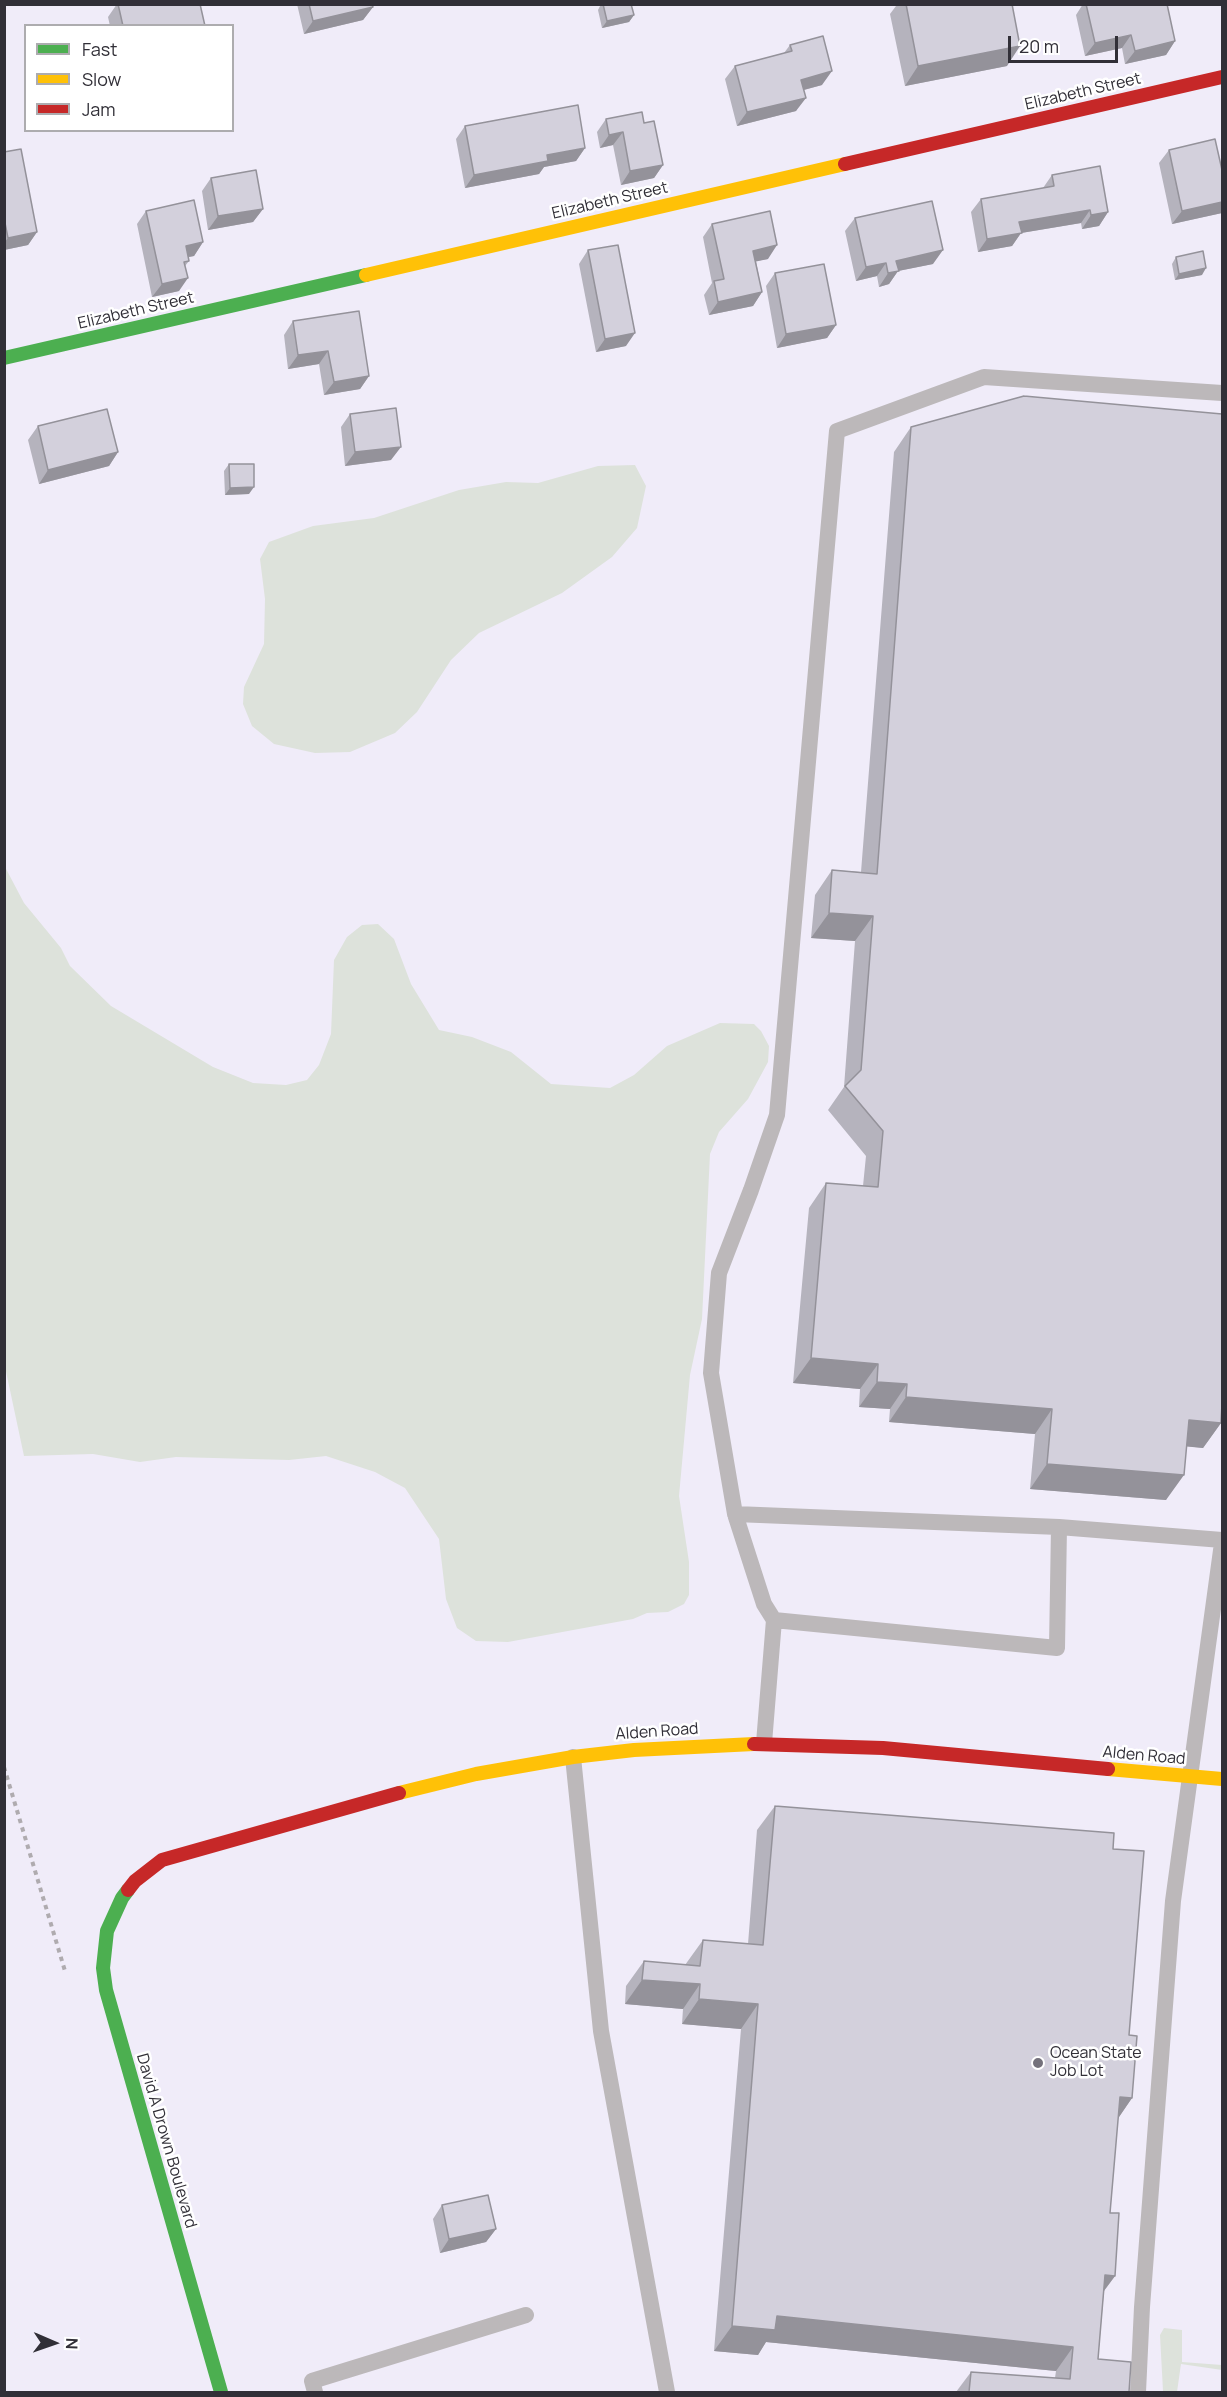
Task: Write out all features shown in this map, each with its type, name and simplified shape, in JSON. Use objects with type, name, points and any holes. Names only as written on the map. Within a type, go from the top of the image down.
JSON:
[{"type":"street","name":"Elizabeth Street","points":[[4,358],[1222,76]]},
{"type":"street","name":"Alden Road","points":[[122,1899],[135,1881],[149,1869],[176,1855],[408,1791],[496,1770],[573,1757],[634,1750],[764,1743],[883,1748],[1222,1779]]},
{"type":"street","name":"David A Drown Boulevard","points":[[122,1899],[107,1931],[103,1968],[106,1990],[222,2392]]},
{"type":"lane","points":[[764,1743],[774,1620],[764,1604],[735,1514],[711,1373],[719,1273],[777,1115],[837,431],[984,377],[1222,393]]},
{"type":"lane","points":[[735,1514],[1059,1527],[1222,1541],[1170,1935],[1142,2307],[1138,2392]]},
{"type":"lane","points":[[774,1620],[1057,1648],[1059,1527]]},
{"type":"lane","points":[[573,1757],[601,2031],[667,2392]]},
{"type":"lane","points":[[315,2392],[312,2381],[526,2315]]},
{"type":"shaded area","points":[[635,465],[646,486],[637,528],[612,557],[562,593],[479,633],[451,660],[417,712],[395,733],[350,752],[315,753],[274,744],[252,726],[243,704],[244,687],[264,644],[265,599],[260,559],[269,542],[313,526],[374,518],[459,490],[506,482],[538,483],[598,466]]},
{"type":"shaded area","points":[[4,865],[24,903],[61,948],[70,966],[111,1006],[213,1067],[253,1083],[286,1085],[307,1080],[319,1065],[331,1034],[334,960],[347,937],[362,925],[378,924],[394,939],[411,984],[439,1030],[472,1037],[511,1052],[551,1084],[610,1088],[634,1075],[667,1046],[720,1023],[754,1024],[761,1031],[769,1046],[768,1062],[748,1099],[719,1132],[710,1154],[702,1319],[690,1375],[679,1496],[689,1562],[689,1595],[684,1604],[668,1612],[647,1613],[633,1619],[508,1642],[476,1641],[457,1628],[446,1599],[439,1539],[405,1488],[375,1472],[326,1456],[289,1460],[176,1457],[140,1462],[93,1454],[24,1456],[4,1362]]},
{"type":"shaded area","points":[[1164,2328],[1182,2330],[1182,2362],[1222,2365],[1222,2370],[1181,2364],[1177,2392],[1163,2391],[1160,2335]]},
{"type":"building","points":[[118,4],[200,4],[205,24],[123,24]]},
{"type":"building","points":[[309,4],[372,4],[373,7],[313,21]]},
{"type":"building","points":[[603,4],[631,4],[634,15],[607,21]]},
{"type":"building","points":[[906,4],[1012,4],[1020,46],[918,66]]},
{"type":"building","points":[[1086,4],[1167,4],[1175,41],[1135,51],[1131,35],[1095,43]]},
{"type":"building","points":[[823,36],[832,71],[801,80],[806,98],[747,112],[735,66],[792,51],[790,45]]},
{"type":"building","points":[[578,105],[585,148],[547,155],[548,161],[474,175],[465,126]]},
{"type":"building","points":[[642,112],[644,123],[654,121],[663,165],[630,171],[623,132],[609,135],[606,119]]},
{"type":"building","points":[[1215,139],[1222,170],[1222,202],[1182,211],[1169,150]]},
{"type":"building","points":[[21,149],[37,232],[8,238],[4,218],[4,152]]},
{"type":"building","points":[[1100,166],[1108,212],[1091,215],[1090,210],[1019,222],[1022,233],[987,239],[981,199],[1054,186],[1052,175]]},
{"type":"building","points":[[256,170],[263,209],[218,216],[211,178]]},
{"type":"building","points":[[194,200],[203,242],[186,246],[189,261],[184,262],[188,278],[162,284],[146,211]]},
{"type":"building","points":[[932,201],[943,250],[896,261],[899,271],[888,273],[886,263],[866,267],[855,218]]},
{"type":"building","points":[[770,211],[777,245],[753,251],[762,292],[718,302],[714,281],[724,279],[712,224]]},
{"type":"building","points":[[618,245],[635,333],[605,339],[588,250]]},
{"type":"building","points":[[1203,251],[1206,268],[1179,274],[1176,257]]},
{"type":"building","points":[[824,264],[836,325],[786,334],[775,273]]},
{"type":"building","points":[[359,311],[369,376],[334,382],[328,351],[298,355],[293,321]]},
{"type":"building","points":[[1024,396],[1222,414],[1222,1403],[1221,1423],[1189,1420],[1184,1475],[1047,1464],[1052,1409],[906,1397],[907,1384],[877,1382],[878,1364],[811,1358],[826,1183],[878,1187],[883,1131],[845,1086],[861,1070],[873,916],[829,913],[832,870],[877,874],[911,427]]},
{"type":"building","points":[[396,408],[401,447],[355,452],[350,414]]},
{"type":"building","points":[[107,409],[118,452],[48,470],[38,426]]},
{"type":"building","points":[[229,464],[254,464],[254,487],[230,488]]},
{"type":"building","points":[[775,1806],[1114,1833],[1113,1849],[1144,1851],[1129,2035],[1137,2036],[1132,2098],[1120,2097],[1110,2213],[1119,2213],[1115,2276],[1105,2275],[1098,2359],[1131,2362],[1129,2392],[969,2392],[971,2372],[1070,2379],[1073,2347],[777,2316],[775,2330],[732,2326],[758,2004],[699,1999],[700,1984],[642,1980],[644,1961],[700,1966],[703,1940],[763,1945]]},
{"type":"building","points":[[488,2195],[496,2229],[449,2239],[442,2205]]},
{"type":"traffic: fast","points":[[4,358],[366,275]]},
{"type":"traffic: fast","points":[[128,1890],[107,1931],[103,1968],[106,1990],[221,2392]]},
{"type":"traffic: slow","points":[[366,275],[845,164]]},
{"type":"traffic: slow","points":[[399,1793],[476,1774],[573,1757],[634,1750],[754,1744]]},
{"type":"traffic: slow","points":[[1108,1769],[1222,1779]]},
{"type":"traffic: jam","points":[[845,164],[1222,77]]},
{"type":"traffic: jam","points":[[754,1744],[883,1748],[1108,1769]]},
{"type":"traffic: jam","points":[[128,1890],[135,1881],[162,1860],[399,1793]]},
{"type":"place","name":"Ocean State Job Lot","points":[[1038,2063]]}]
